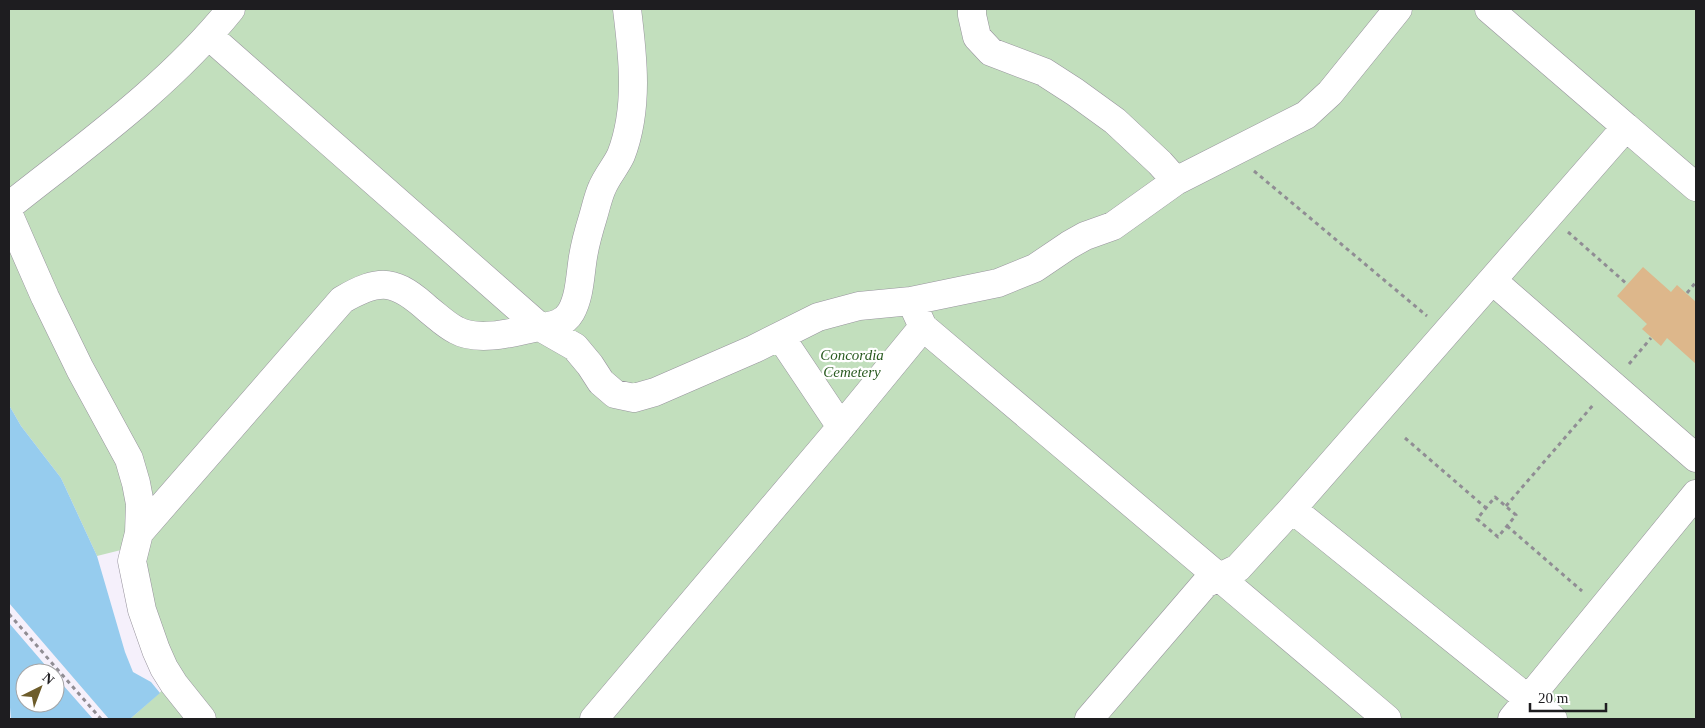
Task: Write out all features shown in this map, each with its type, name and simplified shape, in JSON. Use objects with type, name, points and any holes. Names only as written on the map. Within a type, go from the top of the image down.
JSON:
[{"type":"lane","points":[[9,206],[133,108],[209,36],[231,9]]},
{"type":"lane","points":[[139,533],[342,300],[359,290],[379,284],[398,286],[414,296],[457,331],[477,336],[506,334],[558,324],[570,313],[577,294],[583,255],[592,218],[602,188],[621,155],[631,120],[633,82],[627,9]]},
{"type":"lane","points":[[972,9],[976,37],[991,52],[1044,72],[1075,92],[1115,121],[1160,163],[1176,181]]},
{"type":"lane","points":[[209,36],[540,327],[575,348],[590,365],[601,382],[615,394],[634,398],[655,392],[754,350],[818,317],[859,306],[911,301],[998,283],[1035,268],[1077,240],[1113,226],[1176,181],[1306,115],[1330,93],[1398,9]]},
{"type":"lane","points":[[1490,9],[1696,187]]},
{"type":"lane","points":[[1089,719],[1205,584],[1238,568],[1292,509],[1626,127]]},
{"type":"lane","points":[[9,215],[45,297],[80,369],[129,459],[140,504],[139,533],[132,561],[142,610],[156,650],[174,684],[202,719]]},
{"type":"lane","points":[[1493,281],[1696,458]]},
{"type":"lane","points":[[911,301],[922,326],[1387,719]]},
{"type":"lane","points":[[594,719],[840,427],[922,326]]},
{"type":"lane","points":[[780,336],[840,427]]},
{"type":"lane","points":[[1521,710],[1696,494]]},
{"type":"lane","points":[[1292,509],[1521,710],[1552,719]]},
{"type":"path","points":[[1232,153],[1447,333]]},
{"type":"path","points":[[1549,216],[1627,284]]},
{"type":"path","points":[[1686,293],[1696,282]]},
{"type":"path","points":[[1506,506],[1651,338]]},
{"type":"path","points":[[1405,438],[1486,508]]},
{"type":"path","points":[[1495,497],[1516,515],[1498,537],[1477,519],[1486,508],[1495,497]]},
{"type":"path","points":[[1507,526],[1603,609]]},
{"type":"path","points":[[9,614],[102,719]]},
{"type":"green space","name":"Concordia Cemetery","points":[[9,9],[1696,9],[1696,719],[130,719],[165,688],[121,550],[97,556],[61,478],[21,426],[9,405]]},
{"type":"water","points":[[9,405],[21,426],[61,478],[97,556],[125,652],[133,672],[151,682],[160,693],[130,719],[11,719],[9,696]]},
{"type":"pier","points":[[9,603],[61,663],[43,663],[9,623]]},
{"type":"pier","points":[[65,668],[109,719],[93,719],[65,687]]},
{"type":"building","points":[[1643,267],[1671,292],[1677,285],[1696,302],[1696,364],[1667,338],[1661,346],[1642,329],[1647,324],[1617,296]]}]
